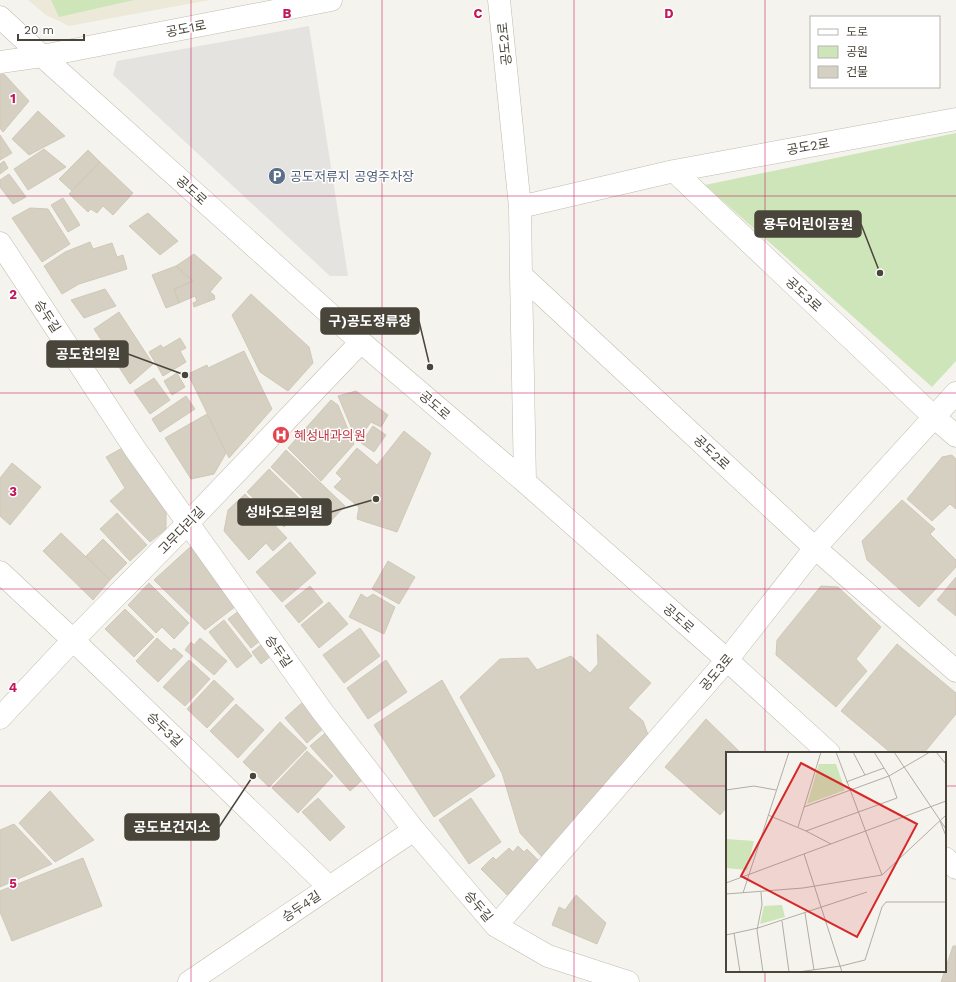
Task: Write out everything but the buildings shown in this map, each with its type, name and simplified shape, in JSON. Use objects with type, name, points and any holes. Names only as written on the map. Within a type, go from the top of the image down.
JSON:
[{"type":"street","name":"공도1로","points":[[42,56],[331,0]]},
{"type":"street","name":"공도2로","points":[[499,0],[520,207],[521,275],[815,548],[956,671]]},
{"type":"street","name":"공도로","points":[[0,17],[361,342],[525,482],[828,752]]},
{"type":"street","points":[[0,62],[42,56]]},
{"type":"street","name":"공도2로","points":[[520,207],[674,171],[956,119]]},
{"type":"street","name":"공도3로","points":[[674,171],[956,436]]},
{"type":"street","name":"승두길","points":[[0,244],[135,449],[322,711],[414,830],[496,926],[548,956],[628,982]]},
{"type":"street","points":[[521,275],[525,482]]},
{"type":"street","name":"고무다리길","points":[[0,718],[73,640],[188,523],[361,342]]},
{"type":"street","name":"공도3로","points":[[496,926],[726,660],[815,548],[956,393]]},
{"type":"street","name":"승두3길","points":[[0,572],[73,640],[329,887]]},
{"type":"street","name":"승두4길","points":[[189,982],[414,830]]},
{"type":"street","points":[[946,859],[956,868]]},
{"type":"shaded area","points":[[28,0],[210,0],[69,26],[46,15]]},
{"type":"shaded area","name":"공도저류지 공영주차장","points":[[309,26],[348,276],[330,276],[113,75],[117,61]]},
{"type":"green space","points":[[51,0],[134,0],[59,17]]},
{"type":"green space","points":[[956,133],[956,361],[932,387],[705,185]]},
{"type":"place","name":"공도저류지 공영주차장","points":[[277,176]]},
{"type":"place","name":"용두어린이공원","points":[[880,273]]},
{"type":"place","name":"구)공도정류장","points":[[430,367]]},
{"type":"place","name":"공도한의원","points":[[185,375]]},
{"type":"place","name":"혜성내과의원","points":[[281,435]]},
{"type":"place","name":"성바오로의원","points":[[376,499]]},
{"type":"place","name":"공도보건지소","points":[[253,776]]}]
